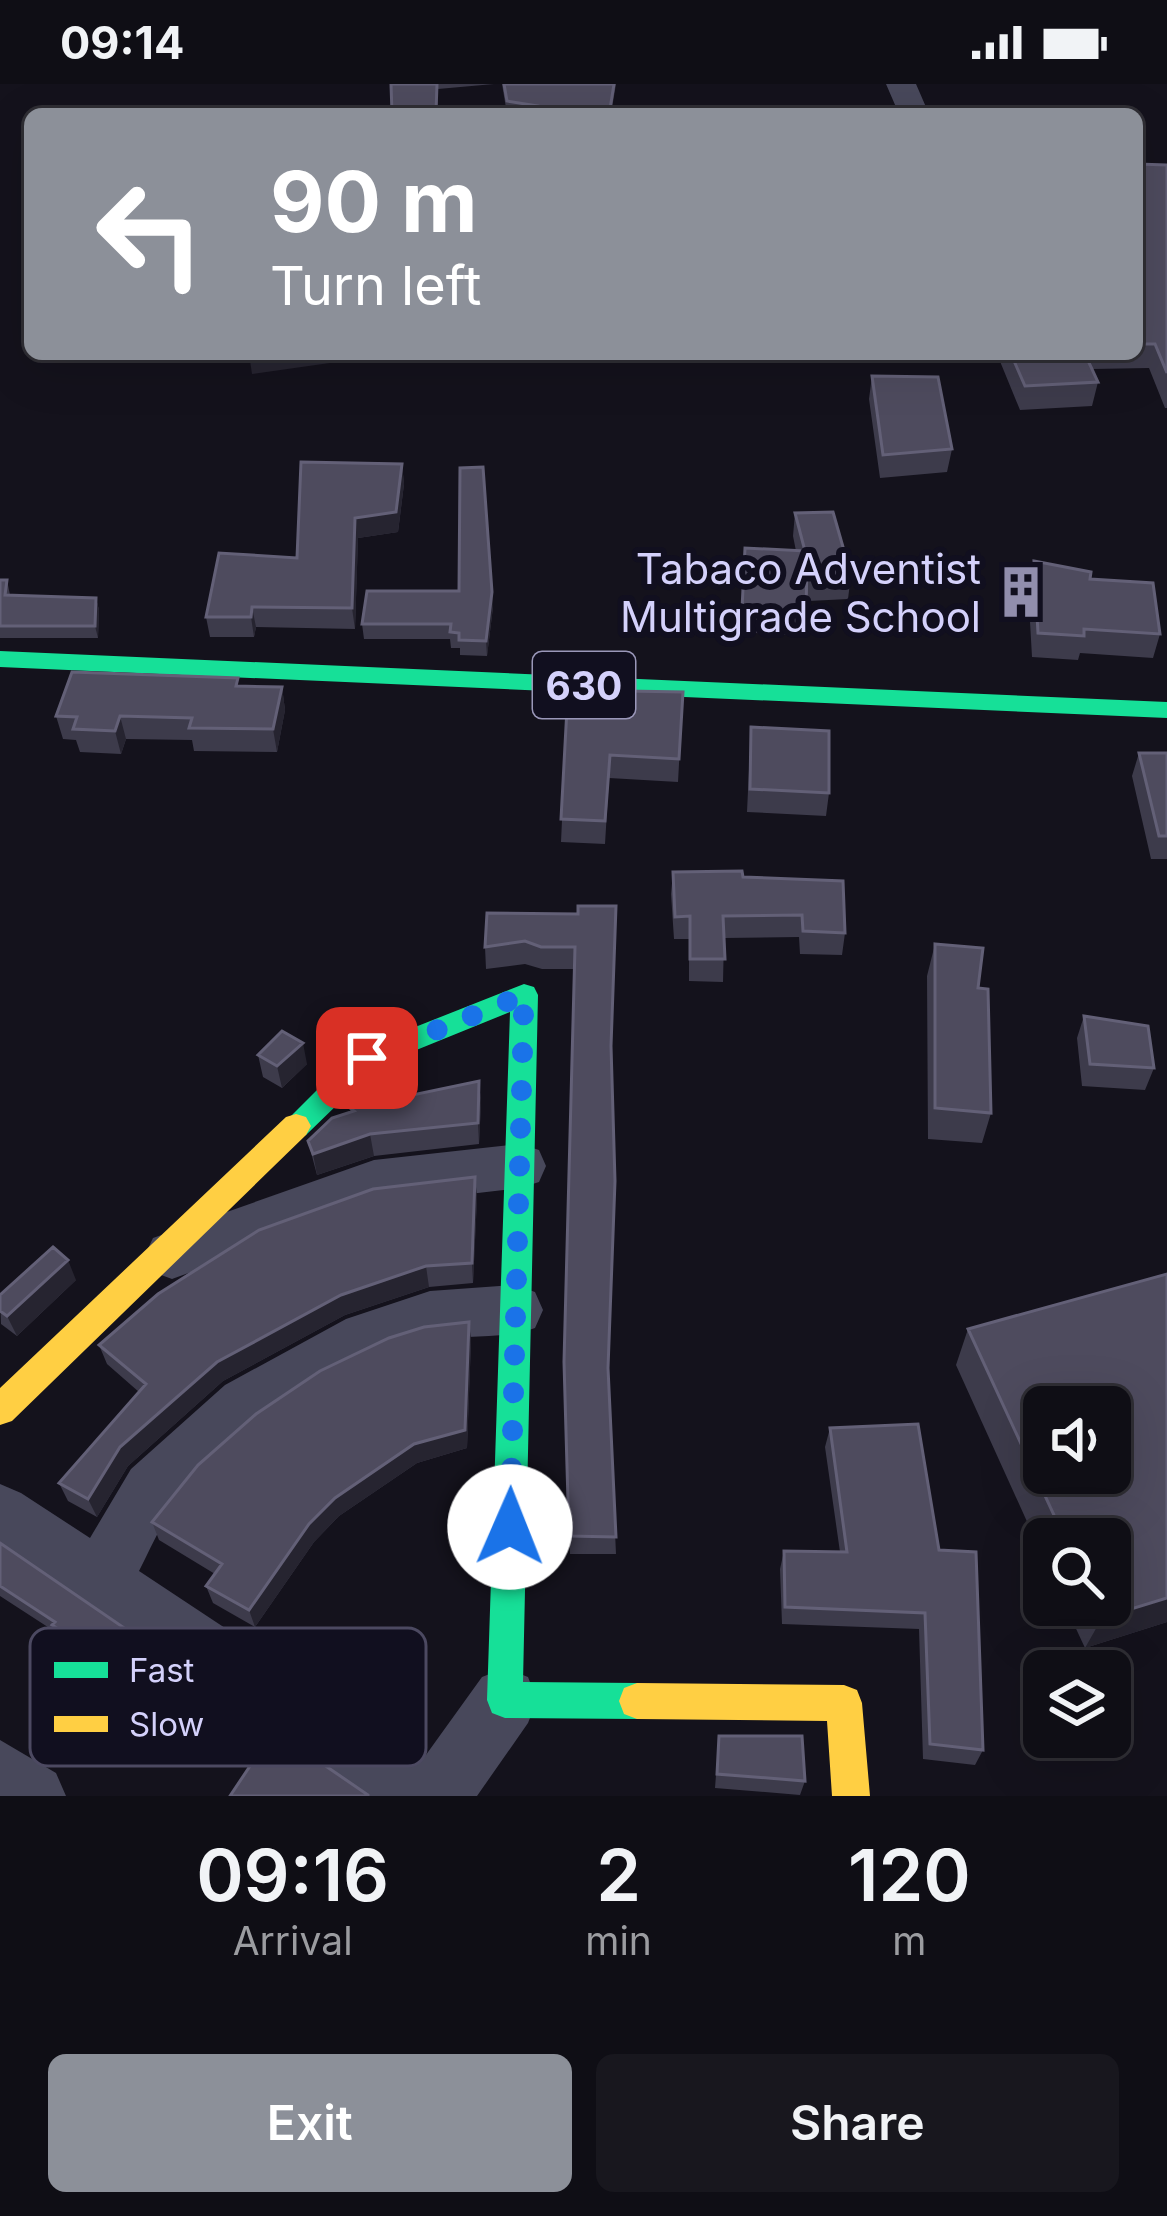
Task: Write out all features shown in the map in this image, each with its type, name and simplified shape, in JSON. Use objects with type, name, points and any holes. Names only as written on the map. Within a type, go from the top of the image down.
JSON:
[{"type":"street","name":"630","points":[[0,659],[1167,710]]},
{"type":"street","points":[[0,1410],[367,1058],[524,995],[505,1700],[437,1796]]},
{"type":"street","points":[[155,1261],[374,1183],[520,1166]]},
{"type":"street","points":[[100,1580],[152,1489],[245,1404],[346,1346],[430,1316],[515,1310]]},
{"type":"street","points":[[0,1513],[171,1628]]},
{"type":"street","points":[[505,1700],[844,1703],[851,1796]]},
{"type":"street","points":[[376,1766],[420,1796]]},
{"type":"street","points":[[0,1773],[33,1796]]},
{"type":"building","points":[[391,84],[437,84],[436,108],[392,108]]},
{"type":"building","points":[[504,84],[614,84],[610,108],[538,108],[507,101]]},
{"type":"building","points":[[1143,164],[1167,165],[1167,373],[1155,344],[1143,344]]},
{"type":"building","points":[[1014,360],[1088,360],[1098,382],[1025,386]]},
{"type":"building","points":[[872,376],[938,377],[952,449],[883,455]]},
{"type":"building","points":[[301,462],[402,464],[396,512],[355,518],[352,608],[252,607],[251,617],[206,617],[219,553],[297,558]]},
{"type":"building","points":[[483,467],[492,592],[486,641],[459,640],[459,633],[450,632],[451,624],[362,624],[367,591],[459,591],[460,468]]},
{"type":"building","points":[[833,512],[851,575],[811,578],[807,561],[806,613],[742,609],[745,548],[805,551],[795,513]]},
{"type":"building","points":[[1034,561],[1091,572],[1090,579],[1153,583],[1160,634],[1084,629],[1084,636],[1038,633]]},
{"type":"building","points":[[0,580],[7,580],[5,595],[96,598],[95,626],[0,626]]},
{"type":"building","points":[[72,672],[238,678],[236,686],[282,687],[273,729],[189,728],[192,718],[120,716],[115,731],[73,729],[77,717],[56,716]]},
{"type":"building","points":[[568,690],[683,692],[679,759],[610,755],[605,821],[561,819]]},
{"type":"building","points":[[751,727],[829,731],[829,793],[750,789]]},
{"type":"building","points":[[1139,753],[1167,753],[1167,836],[1159,836]]},
{"type":"building","points":[[742,871],[743,877],[843,881],[845,933],[803,931],[802,915],[723,916],[725,959],[690,959],[690,916],[675,917],[673,872]]},
{"type":"building","points":[[578,906],[616,906],[611,1046],[615,1181],[608,1368],[616,1537],[569,1536],[564,1362],[575,947],[541,947],[525,941],[485,947],[487,913],[578,914]]},
{"type":"building","points":[[935,944],[983,948],[978,988],[988,989],[991,1113],[935,1108]]},
{"type":"building","points":[[1084,1016],[1148,1026],[1154,1068],[1090,1064]]},
{"type":"building","points":[[282,1031],[303,1043],[277,1066],[258,1055]]},
{"type":"building","points":[[479,1081],[478,1123],[370,1134],[313,1154],[308,1141],[332,1118],[354,1111],[350,1108]]},
{"type":"building","points":[[475,1177],[472,1263],[426,1266],[341,1295],[217,1362],[120,1447],[88,1499],[59,1483],[146,1384],[99,1345],[158,1294],[259,1230],[373,1189]]},
{"type":"building","points":[[53,1247],[68,1260],[7,1316],[0,1311],[0,1295]]},
{"type":"building","points":[[1167,1274],[1167,1598],[1131,1609],[1131,1518],[1055,1518],[1044,1494],[1131,1494],[1131,1386],[1023,1386],[1023,1448],[968,1329]]},
{"type":"building","points":[[469,1322],[465,1430],[414,1444],[335,1498],[309,1524],[249,1610],[206,1586],[222,1564],[152,1522],[198,1465],[256,1414],[320,1371],[389,1338],[424,1327]]},
{"type":"building","points":[[918,1424],[939,1550],[976,1552],[983,1750],[930,1744],[925,1613],[785,1607],[784,1551],[847,1552],[830,1428]]},
{"type":"building","points":[[0,1543],[124,1628],[57,1628],[52,1625],[55,1622],[0,1586]]},
{"type":"building","points":[[719,1736],[802,1736],[805,1781],[717,1774]]},
{"type":"building","points":[[250,1766],[324,1766],[368,1796],[230,1796]]},
{"type":"traffic: fast","points":[[0,659],[1167,710]]},
{"type":"traffic: fast","points":[[296,1126],[367,1058],[524,995],[505,1700],[637,1701]]},
{"type":"traffic: slow","points":[[0,1410],[296,1126]]},
{"type":"traffic: slow","points":[[637,1701],[844,1703],[851,1796]]},
{"type":"place","name":"Tabaco Adventist Multigrade School","points":[[1021,592]]},
{"type":"route","points":[[367,1058],[524,995],[510,1527]]}]
